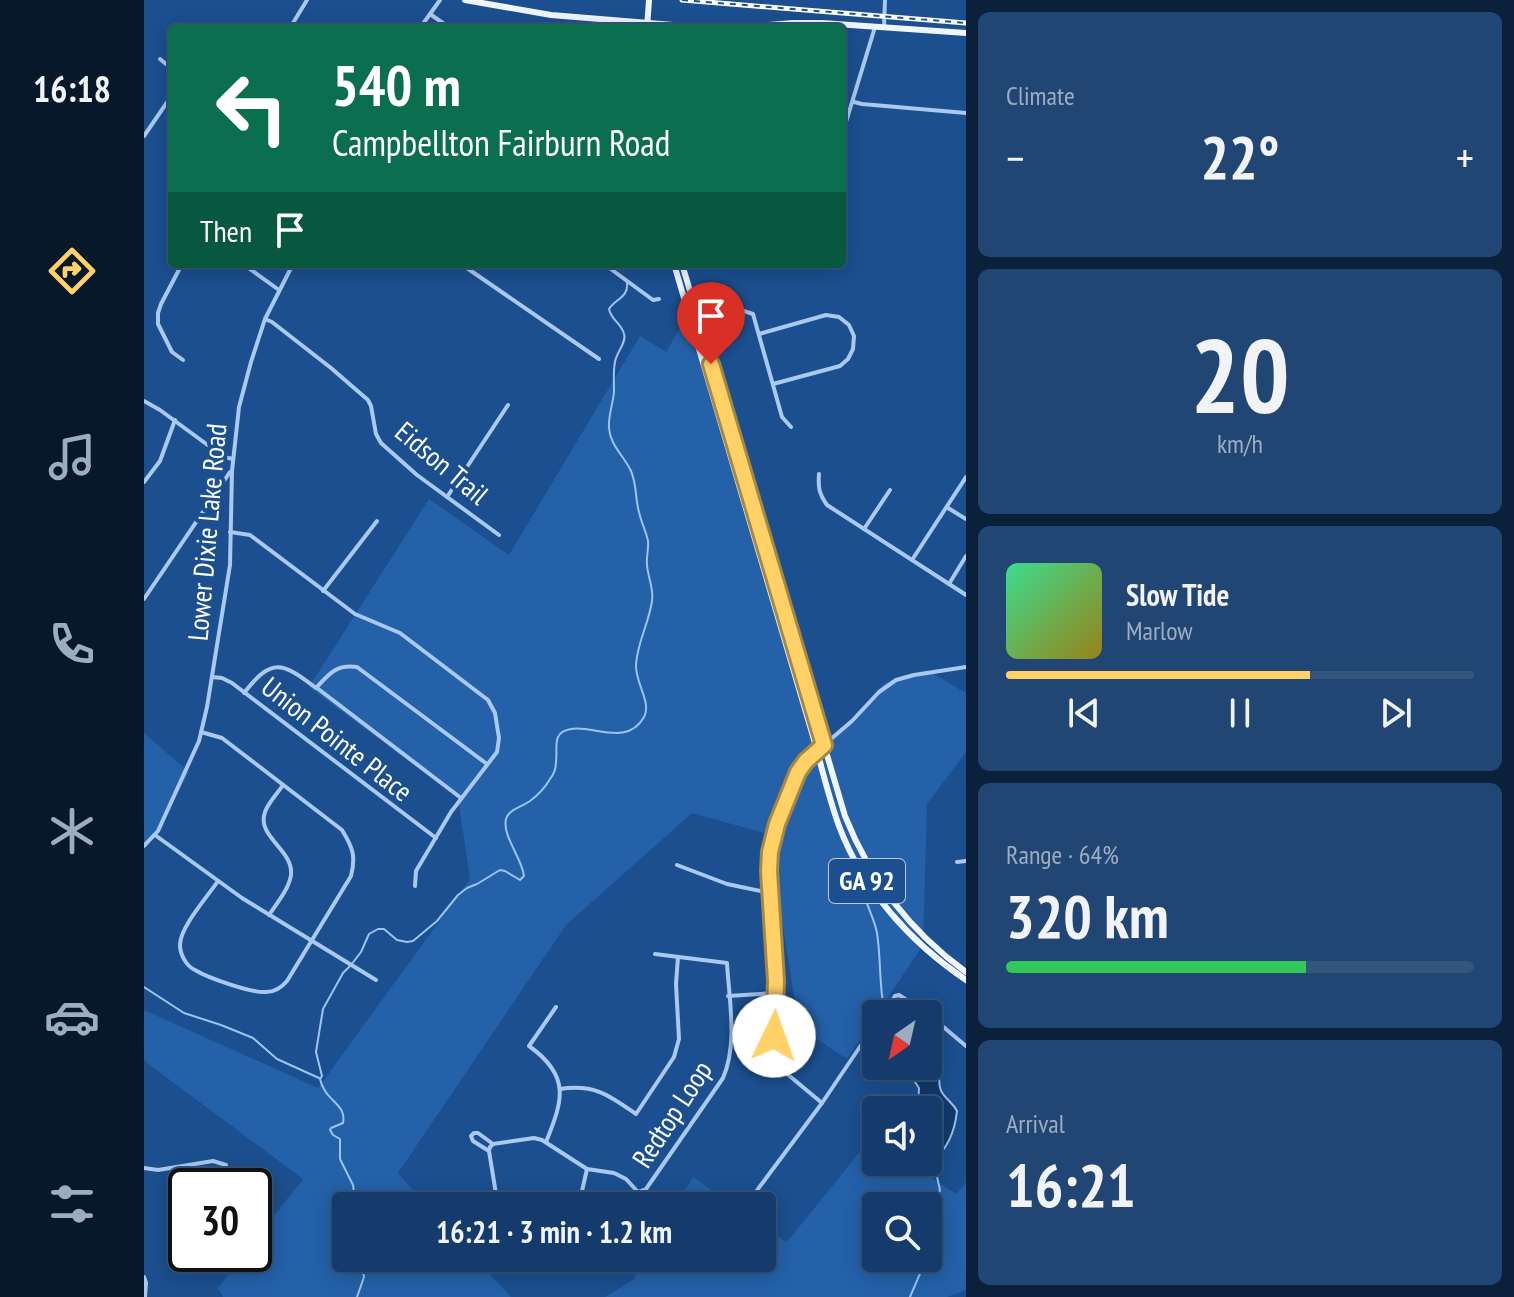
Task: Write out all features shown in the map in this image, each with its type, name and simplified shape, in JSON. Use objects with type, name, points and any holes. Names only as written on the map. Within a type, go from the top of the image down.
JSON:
[{"type":"main road","points":[[465,0],[551,15],[637,24]]},
{"type":"main road","points":[[647,24],[649,0]]},
{"type":"main road","points":[[781,24],[835,24]]},
{"type":"main road","points":[[846,25],[966,33]]},
{"type":"main road","name":"GA 92","points":[[675,268],[821,748],[845,816],[855,840],[887,894],[912,925],[966,972]]},
{"type":"main road","name":"GA 92","points":[[683,268],[821,748],[823,778],[839,825],[869,884],[888,909],[911,935],[966,980]]},
{"type":"street","points":[[292,24],[307,0]]},
{"type":"street","points":[[423,24],[440,0]]},
{"type":"street","points":[[884,27],[885,0]]},
{"type":"street","points":[[430,14],[444,24]]},
{"type":"street","points":[[846,124],[875,27]]},
{"type":"street","points":[[160,59],[168,66]]},
{"type":"street","points":[[144,136],[168,101]]},
{"type":"street","points":[[854,102],[966,113]]},
{"type":"street","points":[[180,268],[161,304],[158,324],[172,352],[183,360]]},
{"type":"street","points":[[249,268],[279,290]]},
{"type":"street","name":"Lower Dixie Lake Road","points":[[144,846],[155,835],[190,764],[201,732],[230,565],[232,471],[243,389],[265,319],[291,268]]},
{"type":"street","points":[[467,268],[599,359]]},
{"type":"street","points":[[609,268],[653,300],[659,299]]},
{"type":"street","points":[[693,302],[707,310],[728,306],[753,314],[782,417],[791,427]]},
{"type":"street","points":[[700,326],[707,310]]},
{"type":"street","points":[[759,334],[826,315],[839,317],[849,325],[854,336],[853,349],[840,366],[773,384]]},
{"type":"street","name":"Eidson Trail","points":[[265,319],[361,393],[371,406],[376,434],[381,443],[499,535]]},
{"type":"street","points":[[144,401],[224,457],[233,459]]},
{"type":"street","points":[[447,497],[508,405]]},
{"type":"street","points":[[144,481],[160,461],[175,420]]},
{"type":"street","points":[[144,599],[232,471]]},
{"type":"street","points":[[819,474],[818,487],[827,505],[966,595]]},
{"type":"street","points":[[912,560],[966,477]]},
{"type":"street","points":[[864,529],[890,490]]},
{"type":"street","points":[[947,507],[966,519]]},
{"type":"street","points":[[323,591],[377,521]]},
{"type":"street","points":[[230,532],[250,535],[355,614],[400,633],[488,700],[495,713],[499,738],[497,752],[461,798],[436,838],[416,871],[415,886]]},
{"type":"street","points":[[949,584],[966,556]]},
{"type":"street","points":[[316,688],[333,669],[348,665],[357,667],[487,764]]},
{"type":"street","points":[[822,1103],[786,1073],[776,1056],[773,1043],[776,993],[769,871],[773,835],[798,772],[879,692],[896,680],[966,667]]},
{"type":"street","points":[[244,693],[258,675],[273,668],[293,671],[461,798]]},
{"type":"street","name":"Union Pointe Place","points":[[212,677],[232,683],[436,838]]},
{"type":"street","points":[[201,732],[222,738],[342,830],[351,844],[355,861],[351,876],[287,981],[282,987],[268,993],[193,970],[183,958],[180,946],[182,933],[218,881]]},
{"type":"street","points":[[269,915],[288,884],[291,873],[289,859],[263,821],[266,810],[283,785]]},
{"type":"street","points":[[155,835],[269,915],[376,980]]},
{"type":"street","points":[[957,862],[966,861]]},
{"type":"street","points":[[677,865],[727,884],[770,893]]},
{"type":"street","name":"Redtop Loop","points":[[546,1142],[587,1169],[614,1173],[626,1179],[638,1192],[646,1189],[723,1078],[731,1048],[727,963],[655,954]]},
{"type":"street","points":[[560,1089],[585,1087],[598,1090],[636,1114],[674,1057],[679,1039],[678,957]]},
{"type":"street","points":[[728,996],[776,993]]},
{"type":"street","points":[[489,1151],[473,1141],[471,1136],[474,1133],[493,1144],[534,1138],[546,1142],[559,1110],[560,1089],[550,1064],[529,1046],[556,1007]]},
{"type":"street","points":[[942,1026],[966,1046]]},
{"type":"street","points":[[756,1192],[862,1044]]},
{"type":"street","points":[[493,1144],[489,1151],[496,1192]]},
{"type":"street","points":[[144,1168],[158,1170],[213,1161],[226,1165]]},
{"type":"street","points":[[582,1192],[587,1169]]},
{"type":"street","points":[[144,1277],[145,1297]]},
{"type":"shaded area","points":[[692,307],[817,748],[860,712],[885,683],[927,670],[966,693],[966,752],[927,804],[923,945],[886,1000],[862,1000],[862,1036],[847,1059],[799,1027],[768,834],[692,813],[566,925],[398,1173],[415,1192],[332,1192],[332,1272],[488,1272],[511,1297],[223,1297],[218,1288],[230,1272],[272,1272],[272,1218],[303,1179],[147,1063],[144,1059],[144,1010],[318,1088],[470,879],[458,798],[309,687],[429,499],[509,555],[640,336],[666,352]]},
{"type":"shaded area","points":[[144,733],[189,772],[153,839],[144,848]]},
{"type":"shaded area","points":[[914,1080],[940,1080],[943,1094],[957,1111],[949,1141],[942,1150],[942,1096],[919,1096],[919,1088]]},
{"type":"shaded area","points":[[862,1149],[862,1176],[928,1176],[956,1194],[966,1183],[966,1290],[947,1297],[605,1297],[633,1280],[638,1272],[776,1272],[776,1235],[787,1242]]},
{"type":"shaded area","points":[[693,1177],[714,1192],[684,1192]]},
{"type":"waterway","points":[[354,1192],[340,1159],[340,1139],[330,1130],[343,1123],[342,1111],[323,1087],[316,1052],[323,1009],[343,973],[361,952],[369,934],[378,929],[384,929],[397,940],[413,941],[437,921],[467,888],[500,870],[520,880],[524,876],[507,833],[506,819],[513,810],[539,794],[553,775],[560,733],[571,729],[610,733],[629,731],[637,726],[646,711],[636,665],[652,601],[648,541],[633,476],[612,440],[609,428],[615,362],[625,337],[609,309],[624,295],[627,283]]},
{"type":"waterway","points":[[863,885],[877,933],[883,1000]]},
{"type":"waterway","points":[[144,987],[184,1013],[253,1038],[277,1059],[319,1078]]},
{"type":"waterway","points":[[937,1176],[939,1192]]},
{"type":"waterway","points":[[357,1297],[363,1272]]},
{"type":"waterway","points":[[910,1297],[921,1272]]},
{"type":"railway","points":[[682,0],[966,23]]},
{"type":"route","points":[[711,364],[824,745],[801,766],[773,835],[770,852],[776,981],[774,1036]]}]
